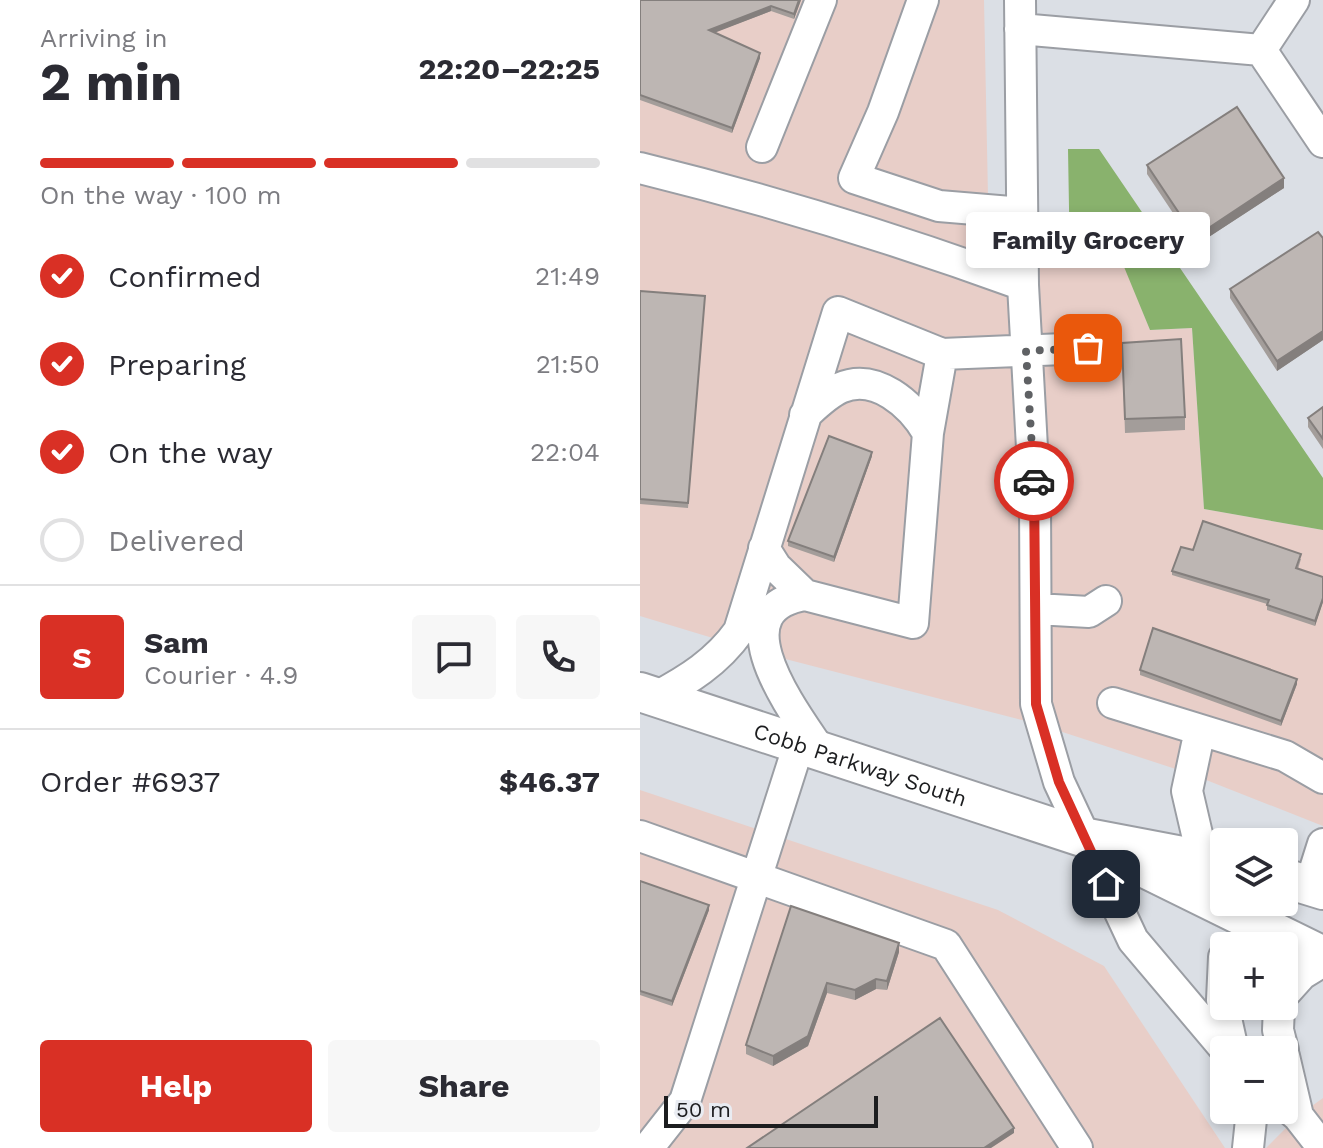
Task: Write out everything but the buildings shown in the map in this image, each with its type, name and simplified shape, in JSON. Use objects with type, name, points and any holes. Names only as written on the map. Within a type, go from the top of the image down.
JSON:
[{"type":"main road","name":"Cobb Parkway South","points":[[648,695],[1082,837],[1210,861]]},
{"type":"main road","name":"Cobb Parkway South","points":[[1082,837],[1237,921],[1323,958]]},
{"type":"street","points":[[762,147],[821,0]]},
{"type":"street","points":[[923,0],[883,112],[854,178],[939,206],[1022,213]]},
{"type":"street","points":[[1261,50],[1294,0]]},
{"type":"street","points":[[1214,1036],[1133,940],[1082,837],[1059,782],[1036,704],[1036,609],[1023,285],[1020,15],[1261,50],[1323,142]]},
{"type":"street","points":[[640,168],[739,192],[877,232],[1023,285]]},
{"type":"street","points":[[648,695],[687,681],[730,644],[739,631],[838,312],[942,354],[1088,348]]},
{"type":"street","points":[[648,1147],[685,1101],[757,876],[810,748],[777,682],[763,639],[768,616],[794,597],[805,595],[913,623],[928,433],[942,354]]},
{"type":"street","points":[[805,415],[837,389],[859,384],[897,396],[919,418],[928,433]]},
{"type":"street","points":[[764,548],[776,567],[805,595]]},
{"type":"street","points":[[1036,609],[1089,612],[1106,601]]},
{"type":"street","points":[[1113,703],[1285,756],[1323,778]]},
{"type":"street","points":[[1200,730],[1187,791],[1210,851]]},
{"type":"street","points":[[640,836],[946,945],[1077,1148]]},
{"type":"street","points":[[1306,884],[1323,844]]},
{"type":"street","points":[[1298,978],[1323,958]]},
{"type":"street","points":[[1298,1096],[1308,1125]]},
{"type":"street","points":[[1248,1148],[1251,1124]]},
{"type":"shaded area","points":[[640,0],[984,0],[989,246],[1070,267],[1123,262],[1150,330],[1192,328],[1204,509],[1323,530],[1323,826],[1191,774],[1041,725],[766,654],[640,616]]},
{"type":"shaded area","points":[[640,790],[998,910],[1104,966],[1225,1148],[640,1148]]},
{"type":"shaded area","points":[[1323,1098],[1323,1148],[1266,1148],[1290,1124],[1298,1124],[1298,1116]]},
{"type":"green space","points":[[1068,149],[1099,149],[1323,478],[1323,530],[1204,509],[1192,328],[1150,330],[1122,262],[1070,267]]},
{"type":"way so far","points":[[1034,481],[1026,351],[1088,348]]},
{"type":"place","name":"Family Grocery","points":[[1088,348]]},
{"type":"route","points":[[1034,481],[1036,704],[1059,782],[1106,884]]}]
